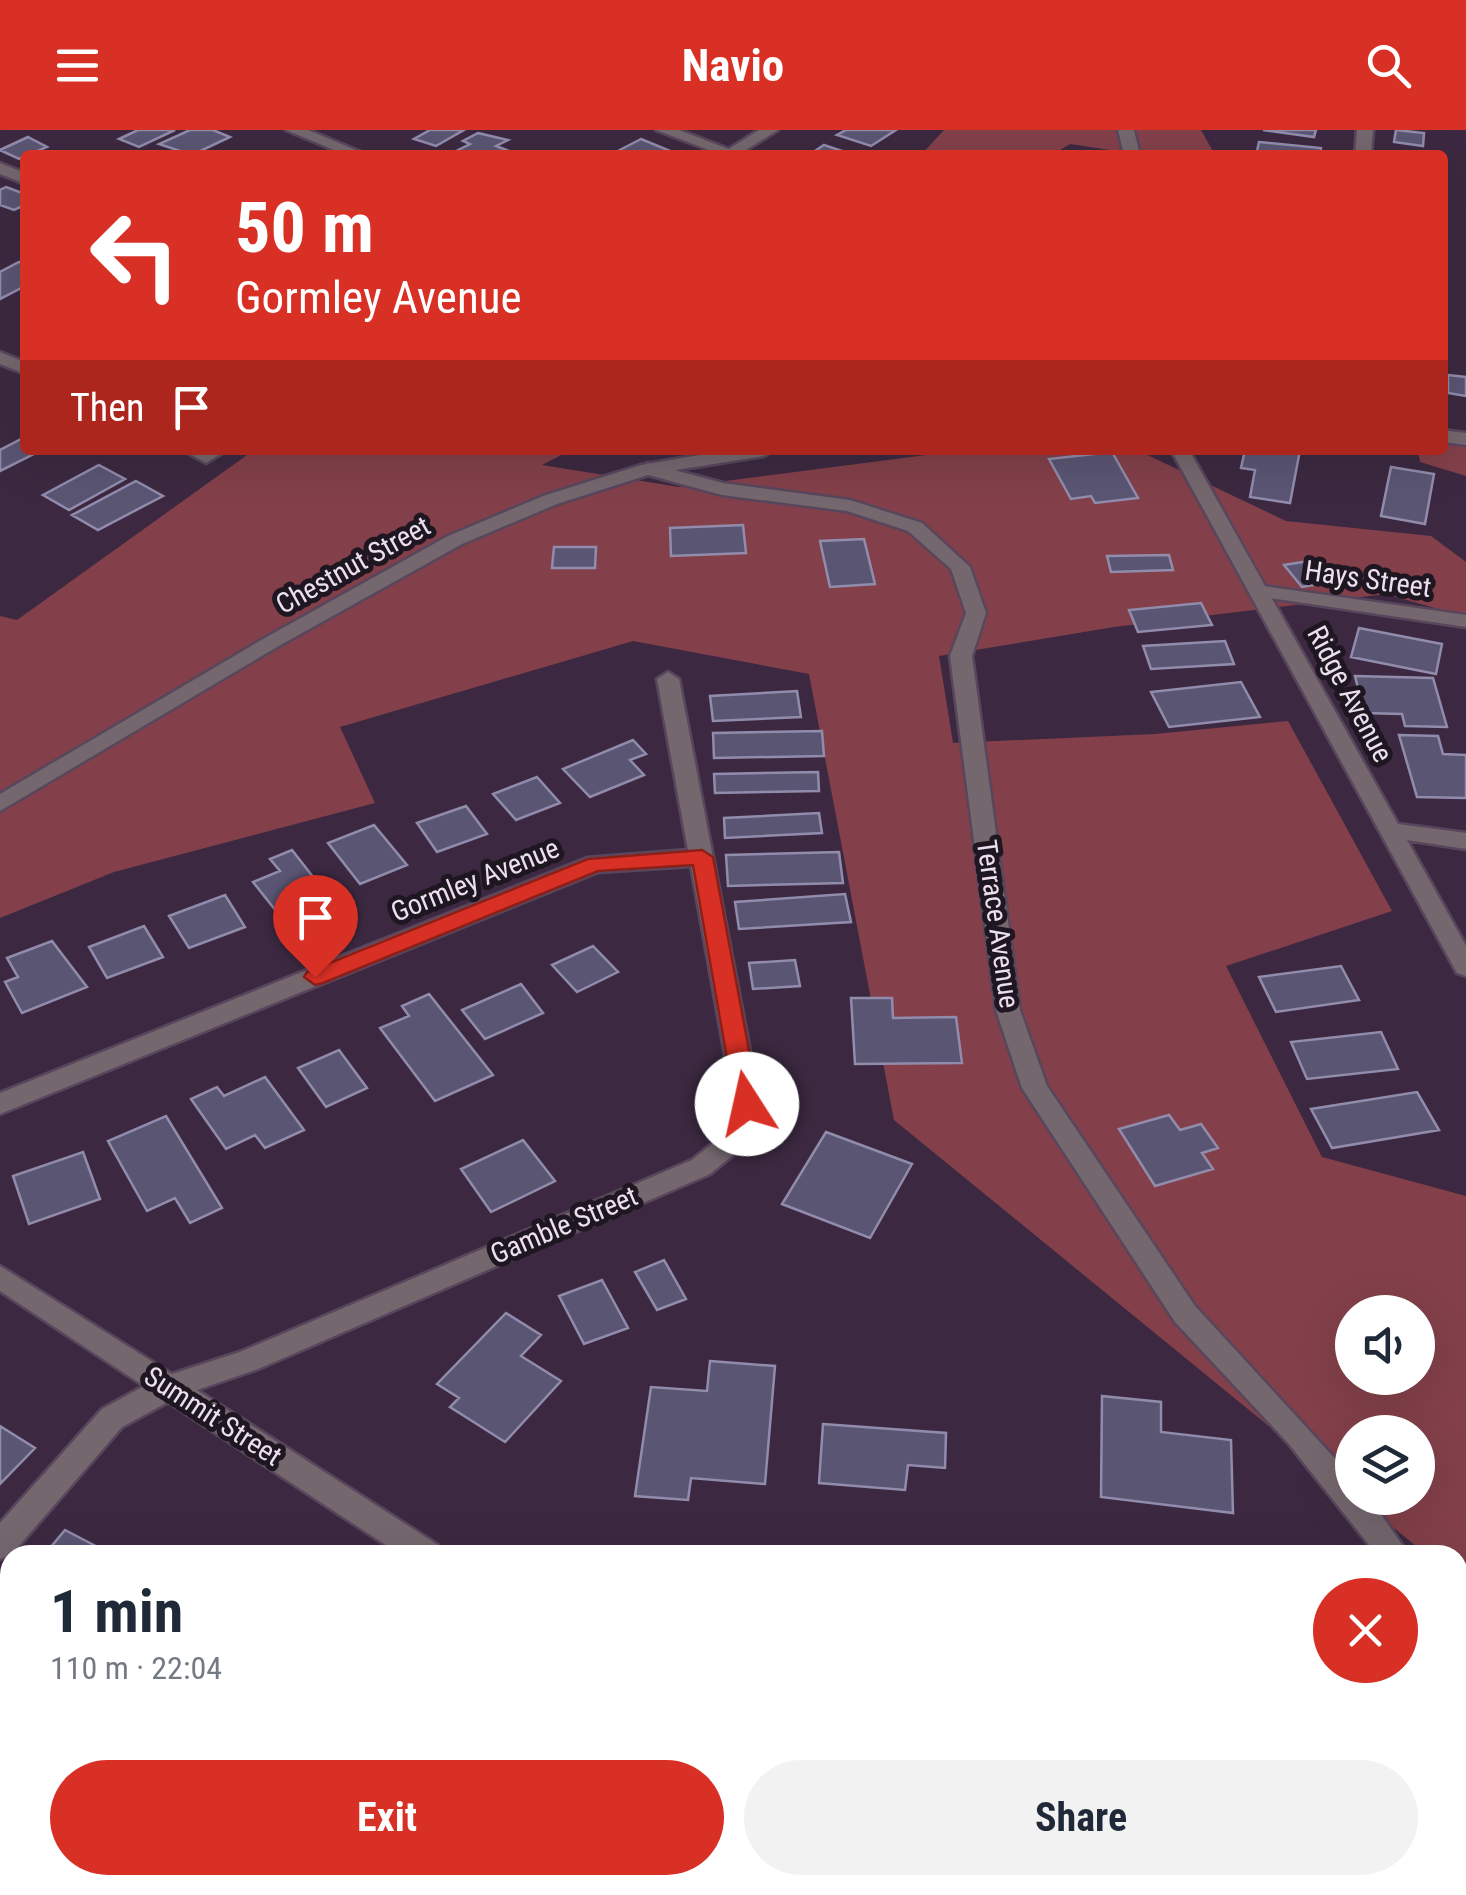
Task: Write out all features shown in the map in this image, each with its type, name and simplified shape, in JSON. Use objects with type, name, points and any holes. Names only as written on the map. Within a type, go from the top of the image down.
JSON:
[{"type":"street","points":[[664,130],[718,150]]},
{"type":"street","points":[[736,150],[770,130]]},
{"type":"street","points":[[300,131],[348,150]]},
{"type":"street","name":"Chestnut Street","points":[[0,804],[270,642],[455,540],[550,500],[648,469],[733,455]]},
{"type":"street","name":"Ridge Avenue","points":[[1183,455],[1263,592],[1388,830],[1466,968]]},
{"type":"street","name":"Terrace Avenue","points":[[648,469],[722,490],[850,506],[915,526],[960,566],[976,613],[961,656],[1008,1010],[1035,1088],[1185,1314],[1298,1434],[1387,1545]]},
{"type":"street","name":"Hays Street","points":[[1263,592],[1466,621]]},
{"type":"street","name":"Gamble Street","points":[[0,1545],[112,1418],[168,1388],[248,1361],[701,1167],[735,1139],[747,1104],[668,679]]},
{"type":"street","points":[[1388,830],[1466,841]]},
{"type":"street","name":"Gormley Avenue","points":[[0,1104],[595,864],[702,857]]},
{"type":"street","name":"Summit Street","points":[[0,1277],[411,1545]]},
{"type":"shaded area","points":[[944,130],[1201,130],[1212,150],[1110,150],[1070,144],[1060,150],[926,150]]},
{"type":"shaded area","points":[[1448,443],[1466,445],[1466,476],[1420,462],[1419,455],[1448,455]]},
{"type":"shaded area","points":[[247,455],[561,455],[542,465],[679,487],[926,455],[1147,455],[1286,521],[1431,536],[1466,562],[1466,617],[1386,594],[1114,627],[939,656],[953,743],[1155,734],[1288,721],[1392,911],[1226,966],[1322,1157],[1466,1196],[1466,1545],[1415,1545],[1378,1515],[1435,1515],[1435,1415],[1335,1415],[1335,1480],[894,1120],[809,674],[633,641],[340,727],[375,803],[114,872],[0,918],[0,616],[17,620]]},
{"type":"building","points":[[138,130],[175,130],[139,147],[119,139]]},
{"type":"building","points":[[190,130],[213,130],[230,137],[203,150],[177,150],[159,144]]},
{"type":"building","points":[[430,130],[464,130],[436,146],[414,139]]},
{"type":"building","points":[[846,130],[896,130],[871,146],[837,135]]},
{"type":"building","points":[[1263,130],[1316,130],[1314,137]]},
{"type":"building","points":[[1396,130],[1424,133],[1423,146],[1394,142]]},
{"type":"building","points":[[478,133],[508,140],[496,146],[506,150],[458,150],[470,144],[463,141]]},
{"type":"building","points":[[28,137],[47,147],[20,150],[19,159],[0,150]]},
{"type":"building","points":[[641,139],[668,150],[620,150]]},
{"type":"building","points":[[1259,142],[1321,148],[1321,150],[1257,150]]},
{"type":"building","points":[[6,187],[20,192],[20,207],[14,210],[0,205],[0,190]]},
{"type":"building","points":[[20,262],[20,289],[0,299],[0,272]]},
{"type":"building","points":[[1448,375],[1466,377],[1466,396],[1448,393]]},
{"type":"building","points":[[20,440],[20,455],[32,455],[0,471],[0,450]]},
{"type":"building","points":[[1114,455],[1138,498],[1095,503],[1091,496],[1071,499],[1049,459]]},
{"type":"building","points":[[1244,455],[1299,455],[1290,503],[1250,497],[1255,470],[1241,468]]},
{"type":"building","points":[[99,465],[125,479],[69,510],[43,495]]},
{"type":"building","points":[[1391,467],[1434,474],[1425,524],[1381,516]]},
{"type":"building","points":[[136,481],[163,496],[98,530],[72,515]]},
{"type":"building","points":[[743,525],[746,553],[671,556],[670,528]]},
{"type":"building","points":[[864,539],[875,584],[830,587],[820,541]]},
{"type":"building","points":[[554,547],[596,547],[595,568],[552,568]]},
{"type":"building","points":[[1169,555],[1173,570],[1111,572],[1107,556]]},
{"type":"building","points":[[1321,559],[1338,581],[1302,587],[1284,565]]},
{"type":"building","points":[[1201,603],[1212,625],[1138,632],[1129,610]]},
{"type":"building","points":[[1359,628],[1442,644],[1436,674],[1351,657]]},
{"type":"building","points":[[1225,641],[1234,664],[1151,669],[1143,646]]},
{"type":"building","points":[[1355,676],[1433,678],[1447,727],[1405,726],[1402,714],[1364,713]]},
{"type":"building","points":[[1241,682],[1260,717],[1169,727],[1151,692]]},
{"type":"building","points":[[797,691],[801,717],[713,721],[710,696]]},
{"type":"building","points":[[822,731],[824,756],[714,758],[713,733]]},
{"type":"building","points":[[1399,735],[1438,736],[1443,754],[1466,755],[1466,798],[1417,797]]},
{"type":"building","points":[[633,740],[646,754],[630,760],[644,775],[590,797],[563,769]]},
{"type":"building","points":[[818,772],[819,791],[715,793],[714,774]]},
{"type":"building","points":[[537,777],[560,803],[516,820],[493,794]]},
{"type":"building","points":[[466,806],[487,834],[437,852],[417,823]]},
{"type":"building","points":[[819,813],[822,833],[725,838],[724,818]]},
{"type":"building","points":[[374,825],[407,865],[360,884],[328,843]]},
{"type":"building","points":[[292,850],[328,896],[280,916],[253,882],[280,871],[270,859]]},
{"type":"building","points":[[839,852],[843,883],[728,886],[726,855]]},
{"type":"building","points":[[845,894],[851,922],[739,929],[735,902]]},
{"type":"building","points":[[225,895],[245,927],[189,948],[169,916]]},
{"type":"building","points":[[144,926],[163,957],[107,978],[89,947]]},
{"type":"building","points":[[52,941],[87,987],[22,1013],[5,982],[18,977],[7,958]]},
{"type":"building","points":[[593,946],[618,972],[577,992],[552,965]]},
{"type":"building","points":[[795,960],[800,986],[753,989],[749,963]]},
{"type":"building","points":[[1341,966],[1359,1000],[1276,1012],[1259,977]]},
{"type":"building","points":[[521,984],[543,1013],[485,1039],[462,1010]]},
{"type":"building","points":[[429,994],[493,1075],[435,1101],[380,1028],[409,1016],[402,1006]]},
{"type":"building","points":[[851,998],[892,998],[893,1018],[956,1017],[962,1063],[855,1064]]},
{"type":"building","points":[[1381,1032],[1398,1069],[1307,1079],[1291,1042]]},
{"type":"building","points":[[339,1050],[367,1088],[326,1107],[298,1068]]},
{"type":"building","points":[[265,1077],[304,1130],[265,1148],[255,1135],[226,1149],[191,1099],[217,1087],[224,1096]]},
{"type":"building","points":[[1417,1092],[1439,1130],[1332,1148],[1311,1109]]},
{"type":"building","points":[[1169,1115],[1180,1130],[1201,1124],[1218,1148],[1202,1153],[1213,1169],[1155,1186],[1119,1129]]},
{"type":"building","points":[[166,1116],[222,1208],[190,1223],[175,1198],[147,1211],[108,1141]]},
{"type":"building","points":[[826,1132],[912,1164],[870,1238],[782,1204]]},
{"type":"building","points":[[523,1140],[555,1181],[491,1212],[461,1169]]},
{"type":"building","points":[[83,1152],[100,1199],[29,1224],[13,1176]]},
{"type":"building","points":[[664,1260],[686,1299],[657,1310],[635,1272]]},
{"type":"building","points":[[602,1280],[628,1328],[584,1344],[559,1296]]},
{"type":"building","points":[[506,1313],[541,1335],[521,1356],[561,1381],[505,1442],[450,1407],[459,1398],[437,1384]]},
{"type":"building","points":[[710,1361],[775,1366],[765,1484],[691,1478],[688,1500],[635,1496],[651,1387],[707,1391]]},
{"type":"building","points":[[1102,1396],[1161,1402],[1161,1432],[1231,1440],[1233,1513],[1101,1497]]},
{"type":"building","points":[[823,1424],[946,1433],[945,1468],[908,1465],[905,1490],[819,1483]]},
{"type":"building","points":[[0,1426],[35,1448],[0,1484]]},
{"type":"building","points":[[65,1530],[94,1545],[52,1545]]},
{"type":"route","points":[[315,977],[595,864],[702,857],[747,1104]]}]
